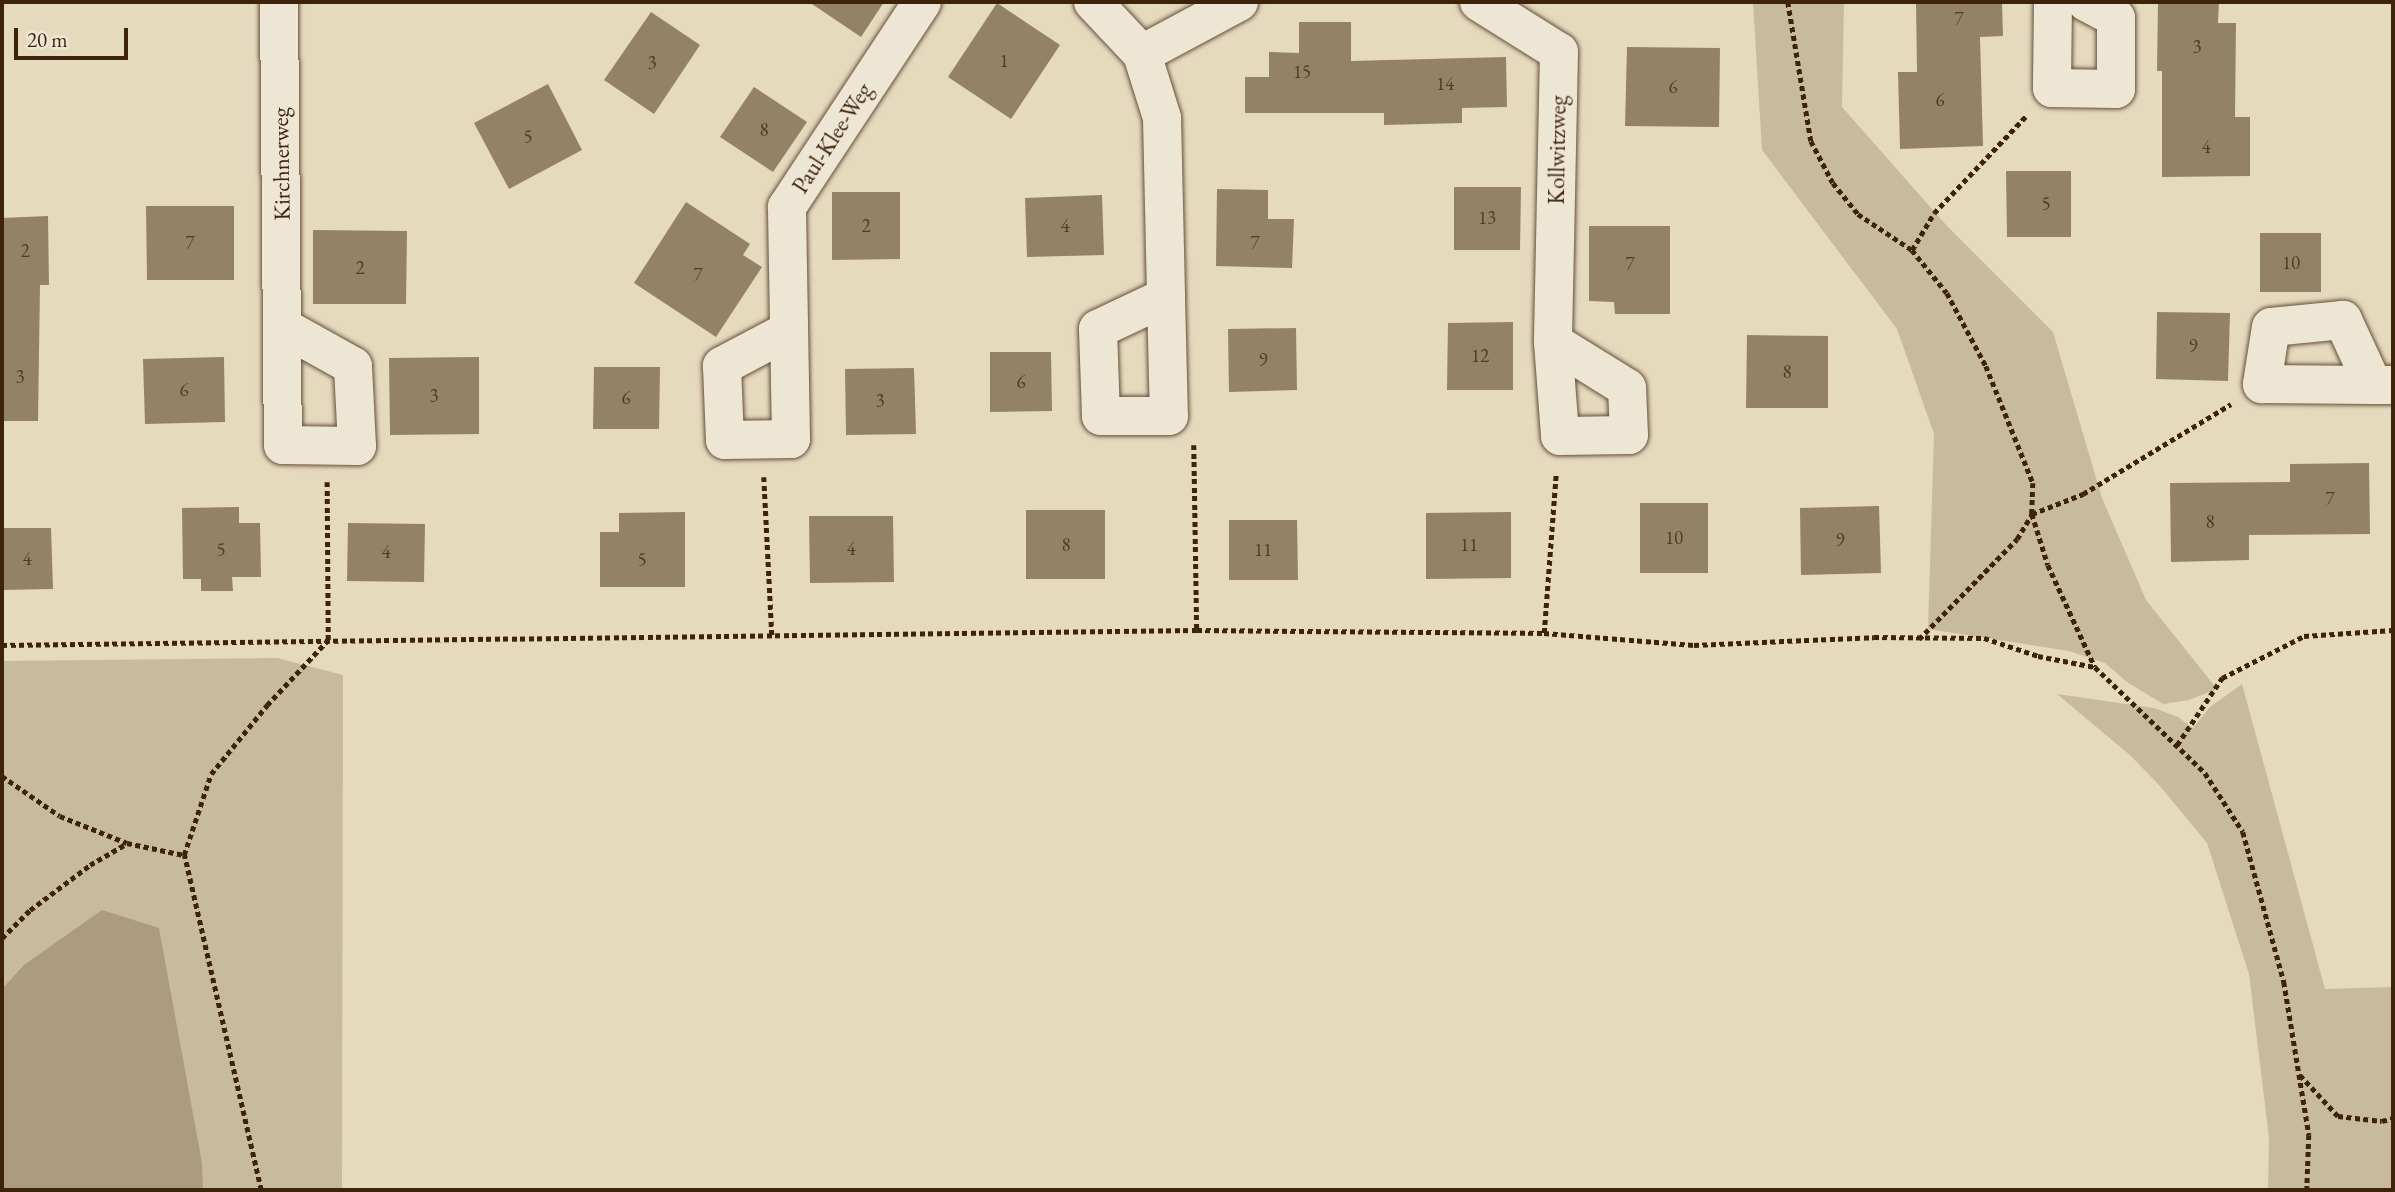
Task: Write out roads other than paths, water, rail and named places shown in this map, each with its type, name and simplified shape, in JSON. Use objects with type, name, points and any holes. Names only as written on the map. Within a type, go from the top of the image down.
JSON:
[{"type":"street","name":"Kirchnerweg","points":[[279,2],[283,445],[357,446],[353,366],[283,327]]},
{"type":"street","name":"Paul-Klee-Weg","points":[[788,331],[722,366],[725,440],[791,439],[787,207],[922,2]]},
{"type":"street","points":[[1093,2],[1142,54],[1161,118],[1166,297],[1169,416],[1101,416],[1098,329],[1166,297]]},
{"type":"street","points":[[1142,54],[1239,2]]},
{"type":"street","name":"Kollwitzweg","points":[[1479,2],[1559,52],[1553,342],[1560,436],[1629,435],[1628,388],[1553,342]]},
{"type":"street","points":[[2053,2],[2052,88],[2116,89],[2116,18],[2086,2]]},
{"type":"street","points":[[2343,320],[2383,385],[2262,384],[2271,327],[2343,320]]}]
